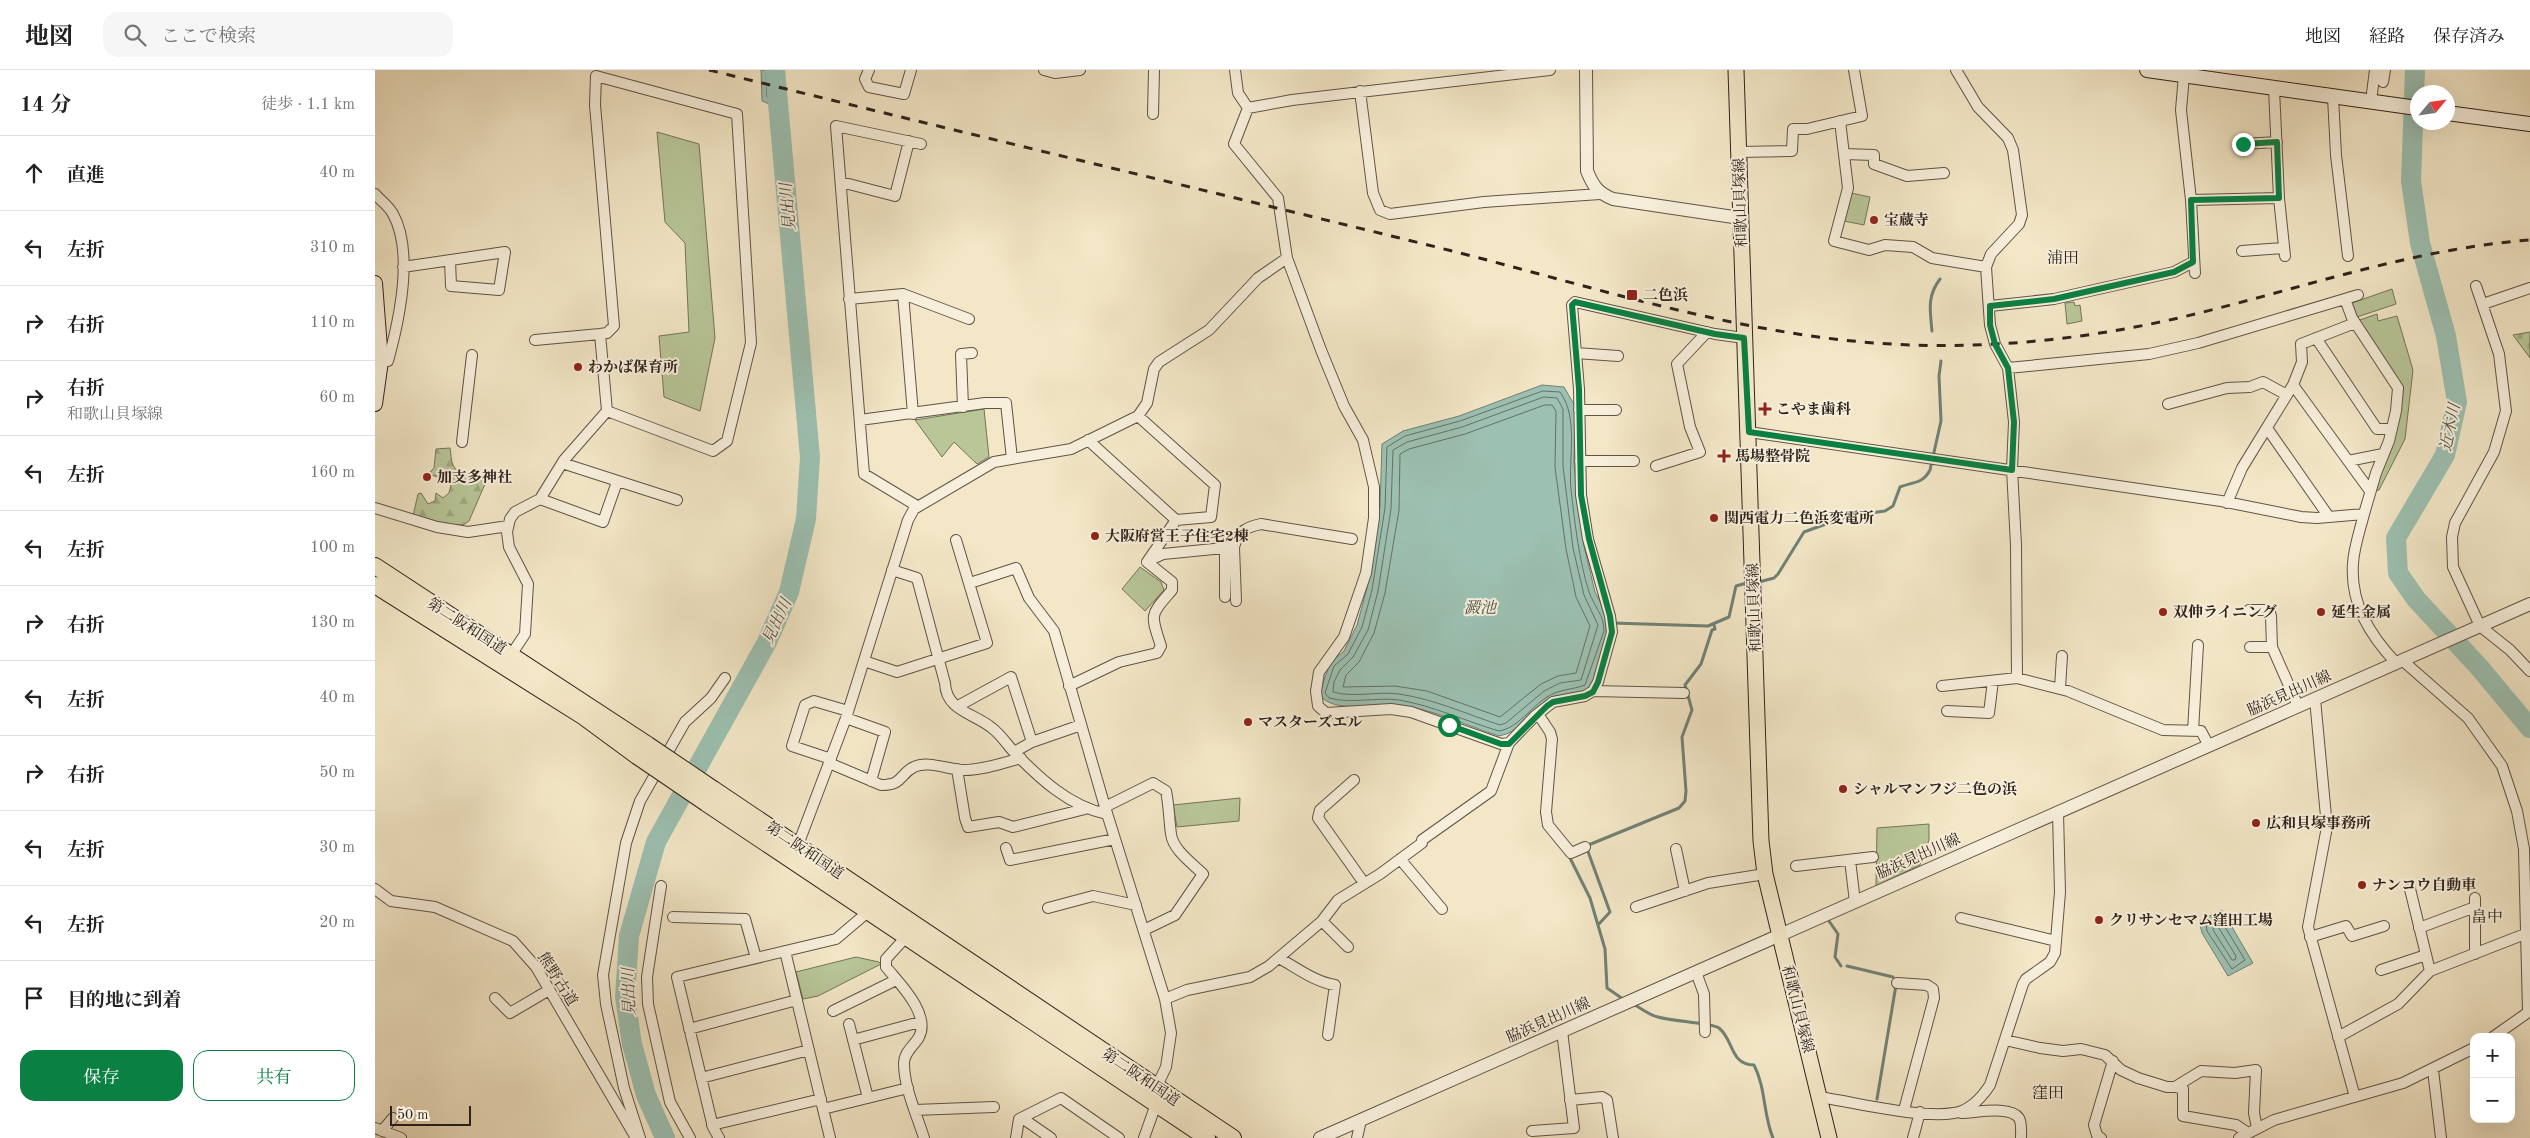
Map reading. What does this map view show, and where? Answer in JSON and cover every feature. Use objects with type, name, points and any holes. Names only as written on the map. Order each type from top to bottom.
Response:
[{"type":"highway","name":"第二阪和国道","points":[[375,566],[511,655],[906,937],[1207,1138]]},
{"type":"highway","name":"第二阪和国道","points":[[375,585],[584,717],[643,751]]},
{"type":"highway","name":"第二阪和国道","points":[[709,796],[798,845],[1156,1088],[1233,1138]]},
{"type":"main road","name":"和歌山貝塚線","points":[[1736,70],[1759,789],[1765,874],[1829,1138]]},
{"type":"main road","points":[[2147,70],[2410,107]]},
{"type":"main road","points":[[2455,114],[2530,124]]},
{"type":"main road","points":[[375,283],[381,361],[375,404]]},
{"type":"street","points":[[869,70],[865,79],[869,86],[904,94],[911,70]]},
{"type":"street","points":[[1044,70],[1055,73],[1080,70]]},
{"type":"street","points":[[1153,114],[1154,70]]},
{"type":"street","points":[[1235,70],[1238,94],[1248,108]]},
{"type":"street","points":[[1248,108],[1292,100],[1550,70]]},
{"type":"street","points":[[1586,70],[1587,170],[1592,183],[1600,194]]},
{"type":"street","points":[[1738,152],[1793,151],[1793,129],[1807,128],[1862,116],[1854,70]]},
{"type":"street","points":[[1956,70],[1979,107],[2009,138],[2013,150],[2022,215],[2019,224],[1991,254],[1986,267],[1990,325],[1995,344],[2008,368],[2014,422],[2012,470],[2016,545],[2017,678]]},
{"type":"street","points":[[2375,70],[2377,102]]},
{"type":"street","points":[[2383,82],[2385,70]]},
{"type":"street","points":[[2183,75],[2181,110],[2191,200],[2195,273]]},
{"type":"street","points":[[535,340],[607,333],[614,326],[595,105],[596,76],[737,114],[751,344],[727,441],[713,451],[607,411]]},
{"type":"street","points":[[2242,251],[2284,252],[2279,198],[2274,89]]},
{"type":"street","points":[[1360,92],[1373,194],[1380,210],[1390,214],[1484,202],[1600,194],[1613,199],[1740,218]]},
{"type":"street","points":[[2333,97],[2335,154],[2348,256]]},
{"type":"street","points":[[1248,108],[1234,144],[1277,198],[1287,258],[1344,406],[1363,440],[1374,487],[1374,518],[1365,573],[1344,637],[1319,672],[1316,691],[1318,706],[1326,712],[1383,709],[1411,712],[1501,744],[1509,744]]},
{"type":"street","points":[[1841,121],[1847,188],[1835,240],[1869,250],[1885,245],[1913,248],[1932,258],[1986,267]]},
{"type":"street","points":[[917,506],[864,474],[837,126],[921,144]]},
{"type":"street","points":[[841,182],[895,196],[909,141]]},
{"type":"street","points":[[2243,144],[2277,142]]},
{"type":"street","points":[[1844,154],[1874,155],[1874,164],[1907,176],[1944,173]]},
{"type":"street","points":[[375,194],[386,204],[397,223],[403,267],[399,321],[389,361]]},
{"type":"street","points":[[2191,200],[2279,198]]},
{"type":"street","points":[[403,267],[450,260],[505,252],[499,290],[451,286],[450,260]]},
{"type":"street","points":[[798,845],[847,714],[908,520],[917,506],[994,462],[1071,449],[1138,416],[1147,403],[1154,369],[1159,362],[1209,330],[1258,278],[1287,258]]},
{"type":"street","points":[[1990,306],[2054,299],[2174,272],[2193,262]]},
{"type":"street","points":[[2476,286],[2499,354],[2505,411],[2494,452],[2455,523],[2451,551],[2453,567],[2480,626],[2510,650],[2530,671]]},
{"type":"street","points":[[2483,304],[2530,288]]},
{"type":"street","points":[[849,299],[903,294],[969,319]]},
{"type":"street","points":[[903,294],[913,414]]},
{"type":"street","points":[[2008,368],[2149,354],[2198,343],[2358,295]]},
{"type":"street","points":[[2345,299],[2355,323],[2397,385],[2396,411],[2392,429],[2363,514],[2353,564],[2357,602],[2367,628],[2468,718],[2493,750],[2502,766],[2517,811],[2524,849],[2525,934],[2529,1012],[2499,1033]]},
{"type":"street","points":[[1593,692],[1598,682],[1612,632],[1610,616],[1593,558],[1585,519],[1572,305],[1575,302],[1707,332],[1744,338]]},
{"type":"street","points":[[2227,503],[2242,468],[2293,385],[2302,362],[2301,344],[2355,323]]},
{"type":"street","points":[[1656,466],[1700,452],[1690,427],[1677,364],[1707,332]]},
{"type":"street","points":[[511,655],[525,634],[528,584],[509,547],[510,520],[515,512],[540,499],[562,464],[607,411],[600,334]]},
{"type":"street","points":[[2315,338],[2377,429],[2392,429]]},
{"type":"street","points":[[963,407],[961,354],[972,353]]},
{"type":"street","points":[[1576,353],[1617,356]]},
{"type":"street","points":[[463,442],[471,355]]},
{"type":"street","points":[[2168,404],[2227,388],[2251,387],[2263,382],[2287,395]]},
{"type":"street","points":[[2293,385],[2370,491]]},
{"type":"street","points":[[859,420],[1006,403],[1012,459]]},
{"type":"street","points":[[1579,410],[1616,410]]},
{"type":"street","points":[[1088,440],[1176,520],[1211,517],[1215,485],[1138,416]]},
{"type":"street","points":[[2267,428],[2329,517]]},
{"type":"street","points":[[1749,432],[2227,503],[2301,517],[2363,514]]},
{"type":"street","points":[[2348,461],[2383,454]]},
{"type":"street","points":[[1580,461],[1634,461]]},
{"type":"street","points":[[562,464],[677,500]]},
{"type":"street","points":[[540,499],[603,522],[617,482]]},
{"type":"street","points":[[375,508],[437,527],[460,530],[509,526]]},
{"type":"street","points":[[1147,562],[1176,520]]},
{"type":"street","points":[[1225,597],[1230,547],[1236,537],[1247,527],[1261,524],[1353,539]]},
{"type":"street","points":[[864,661],[897,672],[987,643],[956,540]]},
{"type":"street","points":[[1147,562],[1163,554],[1230,547]]},
{"type":"street","points":[[1230,547],[1236,601]]},
{"type":"street","points":[[1069,686],[1119,662],[1157,653],[1161,646],[1153,621],[1154,612],[1172,590],[1172,582],[1147,562]]},
{"type":"street","points":[[970,583],[1016,568],[1029,598],[1054,631],[1106,811],[1165,999],[1171,1033],[1166,1067],[1156,1088],[1156,1104],[1144,1138]]},
{"type":"street","points":[[892,570],[917,578],[939,658],[945,693],[950,701],[993,728],[1017,755],[1073,803],[1085,809]]},
{"type":"street","name":"脇浜見出川線","points":[[1319,1138],[2529,605]]},
{"type":"street","points":[[2249,610],[2269,610],[2271,616],[2272,647],[2297,706]]},
{"type":"street","points":[[2250,647],[2272,647]]},
{"type":"street","points":[[2193,731],[2200,688],[2200,650]]},
{"type":"street","points":[[2060,688],[2062,656]]},
{"type":"street","points":[[958,706],[1011,677],[1032,742]]},
{"type":"street","points":[[641,1138],[624,1088],[605,1004],[603,975],[624,852],[640,801],[685,722],[711,698],[725,678]]},
{"type":"street","points":[[1942,686],[2017,678],[2060,688],[2163,730],[2201,731],[2209,746]]},
{"type":"street","points":[[1947,711],[1989,713],[1993,681]]},
{"type":"street","points":[[1165,999],[1187,990],[1250,977],[1279,958],[1322,921],[1338,900],[1400,859],[1421,843],[1422,840],[1491,791],[1509,744],[1538,714],[1553,702],[1585,696],[1593,692],[1684,693]]},
{"type":"street","points":[[2315,699],[2327,827],[2308,927],[2355,1097]]},
{"type":"street","points":[[871,781],[885,732],[814,700],[805,705],[792,746],[830,761],[881,786],[891,785],[901,780],[913,767],[957,769],[986,767],[1017,755],[1032,742],[1081,725]]},
{"type":"street","points":[[1538,714],[1550,732],[1552,739],[1546,812],[1548,825],[1571,852],[1585,847]]},
{"type":"street","points":[[957,769],[968,827],[999,822],[1013,827],[1085,809],[1106,811],[1153,783],[1166,791],[1171,820],[1171,835],[1179,850],[1203,874],[1175,915],[1144,930]]},
{"type":"street","points":[[1354,780],[1320,810],[1318,818],[1364,883]]},
{"type":"street","points":[[1955,1113],[1969,1107],[1990,1085],[2023,984],[2026,979],[2050,962],[2055,953],[2060,892],[2058,813]]},
{"type":"street","points":[[1006,848],[1010,860],[1115,840]]},
{"type":"street","points":[[1677,849],[1685,891]]},
{"type":"street","points":[[1796,866],[1873,857]]},
{"type":"street","points":[[1400,859],[1442,910]]},
{"type":"street","points":[[1850,860],[1855,902]]},
{"type":"street","points":[[1636,907],[1709,883],[1765,874]]},
{"type":"street","points":[[661,886],[647,977],[648,1004],[670,1102],[690,1138]]},
{"type":"street","name":"熊野古道","points":[[375,889],[391,901],[435,907],[513,940],[536,966],[636,1138]]},
{"type":"street","points":[[2409,889],[2430,971]]},
{"type":"street","points":[[1048,908],[1093,896],[1136,905]]},
{"type":"street","points":[[2419,928],[2475,903],[2475,954]]},
{"type":"street","points":[[719,1138],[712,1125],[677,977],[836,939],[869,911]]},
{"type":"street","points":[[673,917],[745,918],[756,958]]},
{"type":"street","points":[[1961,918],[2056,941]]},
{"type":"street","points":[[1322,921],[1348,947]]},
{"type":"street","points":[[2310,937],[2345,926],[2354,940],[2384,926]]},
{"type":"street","points":[[2338,1037],[2404,1000],[2430,971],[2525,934]]},
{"type":"street","points":[[906,937],[886,959],[886,967],[916,1005],[920,1022],[920,1034],[906,1052],[904,1062],[908,1088],[924,1138]]},
{"type":"street","points":[[785,951],[830,1138]]},
{"type":"street","points":[[2381,970],[2426,955]]},
{"type":"street","points":[[1279,958],[1308,973],[1320,983],[1335,985],[1328,1035]]},
{"type":"street","points":[[1695,972],[1704,994],[1705,1032]]},
{"type":"street","points":[[833,1011],[852,996],[896,980]]},
{"type":"street","points":[[1897,983],[1927,985],[1933,989],[1934,998],[1903,1110]]},
{"type":"street","points":[[495,998],[510,1013],[549,990]]},
{"type":"street","points":[[689,1029],[797,1000]]},
{"type":"street","points":[[853,1040],[920,1022]]},
{"type":"street","points":[[849,1024],[868,1098]]},
{"type":"street","points":[[1532,1131],[1574,1128],[1562,1031]]},
{"type":"street","points":[[2005,1040],[2040,1048],[2063,1051],[2081,1049],[2105,1055],[2121,1070],[2137,1078],[2167,1087],[2183,1089],[2183,1116],[2237,1126],[2248,1133]]},
{"type":"street","points":[[701,1078],[809,1050]]},
{"type":"street","points":[[2248,1133],[2294,1114],[2403,1083],[2433,1070],[2470,1050]]},
{"type":"street","points":[[2101,1138],[2097,1135],[2094,1125],[2113,1061]]},
{"type":"street","points":[[2175,1087],[2201,1071],[2235,1073],[2257,1070],[2255,1113],[2248,1133]]},
{"type":"street","points":[[2433,1070],[2441,1138]]},
{"type":"street","points":[[712,1125],[822,1104],[868,1098],[908,1088]]},
{"type":"street","points":[[1985,1092],[1992,1110]]},
{"type":"street","points":[[1819,1096],[1920,1112],[1955,1113],[1992,1110],[2017,1116],[2020,1120],[2021,1138]]},
{"type":"street","points":[[1570,1100],[1602,1097],[1607,1100],[1613,1138]]},
{"type":"street","points":[[1016,1138],[1021,1118],[1061,1098],[1119,1138]]},
{"type":"street","points":[[915,1110],[993,1106]]},
{"type":"street","points":[[1913,1138],[1920,1112]]},
{"type":"street","points":[[378,1129],[393,1118]]},
{"type":"street","points":[[1021,1118],[1051,1138]]},
{"type":"street","points":[[1357,1138],[1361,1120]]},
{"type":"street","points":[[378,1129],[401,1138]]},
{"type":"green space","points":[[657,132],[699,144],[715,338],[700,411],[664,397],[659,336],[689,332],[685,243],[665,222]]},
{"type":"green space","points":[[1851,193],[1870,197],[1864,225],[1844,221]]},
{"type":"green space","points":[[2392,289],[2396,304],[2357,317],[2352,303]]},
{"type":"green space","points":[[2074,302],[2075,306],[2080,305],[2082,321],[2067,324],[2065,303]]},
{"type":"green space","points":[[2377,314],[2378,321],[2397,316],[2413,370],[2405,439],[2379,490],[2372,491],[2399,381],[2357,321]]},
{"type":"green space","points":[[2530,332],[2530,358],[2513,335]]},
{"type":"green space","points":[[984,409],[989,457],[977,464],[954,442],[942,457],[915,420]]},
{"type":"green space","points":[[450,448],[452,463],[456,469],[485,484],[469,521],[463,525],[437,524],[413,516],[418,494],[421,493],[428,504],[435,501],[436,493],[443,498],[449,493],[452,481],[428,474],[434,468],[436,449]]},
{"type":"green space","points":[[1140,567],[1161,582],[1164,590],[1145,611],[1122,589]]},
{"type":"green space","points":[[1240,798],[1239,821],[1177,827],[1173,805]]},
{"type":"green space","points":[[1929,824],[1929,840],[1920,865],[1876,886],[1877,828]]},
{"type":"green space","points":[[856,957],[881,964],[818,996],[803,999],[796,972]]},
{"type":"water","points":[[761,70],[783,70],[787,111],[762,101]]},
{"type":"water","name":"澱池","points":[[1542,385],[1564,387],[1575,406],[1574,465],[1584,546],[1595,592],[1605,611],[1609,631],[1588,691],[1554,698],[1514,731],[1499,736],[1435,713],[1409,707],[1396,705],[1345,706],[1335,705],[1326,701],[1319,695],[1330,663],[1344,651],[1357,625],[1367,588],[1380,507],[1382,444],[1403,431],[1459,416]]},
{"type":"water","points":[[2222,910],[2253,963],[2228,976],[2202,933],[2199,921]]},
{"type":"waterway","name":"見出川","points":[[665,1138],[646,1095],[632,1044],[625,997],[629,936],[656,842],[767,642],[789,592],[806,519],[810,457],[775,70]]},
{"type":"waterway","name":"近木川","points":[[2415,70],[2411,181],[2420,243],[2446,336],[2457,402],[2445,455],[2396,538],[2398,573],[2416,599],[2479,667],[2530,728]]},
{"type":"waterway","points":[[1932,331],[1931,297],[1940,279]]},
{"type":"waterway","points":[[1759,582],[1774,578],[1778,574],[1804,532],[1848,516],[1885,511],[1893,506],[1900,487],[1917,482],[1927,475],[1930,470],[1941,421],[1939,376],[1941,361]]},
{"type":"waterway","points":[[1612,623],[1708,626],[1729,617],[1736,586],[1747,583]]},
{"type":"waterway","points":[[1598,925],[1610,912],[1586,846],[1679,808],[1685,801],[1682,737],[1692,710],[1685,685],[1701,664],[1712,630],[1715,629],[1714,625]]},
{"type":"waterway","points":[[1568,854],[1590,898],[1605,949],[1607,988],[1623,999]]},
{"type":"waterway","points":[[1829,921],[1838,934],[1835,957],[1841,966]]},
{"type":"waterway","points":[[1847,966],[1893,977]]},
{"type":"waterway","points":[[1877,1099],[1896,985]]},
{"type":"waterway","points":[[1633,1004],[1658,1017],[1719,1028],[1724,1033],[1736,1056],[1746,1064],[1754,1065],[1761,1083],[1767,1120],[1773,1138]]},
{"type":"railway","points":[[709,70],[1428,245],[1668,308],[1790,333],[1851,341],[1913,345],[1979,345],[2110,332],[2174,319],[2439,252],[2530,240]]},
{"type":"place","name":"宝蔵寺","points":[[1874,220]]},
{"type":"place","name":"二色浜","points":[[1632,295]]},
{"type":"place","name":"わかば保育所","points":[[578,367]]},
{"type":"place","name":"こやま歯科","points":[[1765,409]]},
{"type":"place","name":"馬場整骨院","points":[[1724,456]]},
{"type":"place","name":"加支多神社","points":[[427,477]]},
{"type":"place","name":"関西電力二色浜変電所","points":[[1714,518]]},
{"type":"place","name":"大阪府営王子住宅2棟","points":[[1095,536]]},
{"type":"place","name":"双伸ライニング","points":[[2163,612]]},
{"type":"place","name":"延生金属","points":[[2321,612]]},
{"type":"place","name":"マスターズエル","points":[[1248,722]]},
{"type":"place","name":"シャルマンフジ二色の浜","points":[[1843,789]]},
{"type":"place","name":"広和貝塚事務所","points":[[2256,823]]},
{"type":"place","name":"ナンコウ自動車","points":[[2362,885]]},
{"type":"place","name":"クリサンセマム窪田工場","points":[[2099,920]]},
{"type":"district","name":"浦田","points":[[2063,257]]},
{"type":"district","name":"畠中","points":[[2487,916]]},
{"type":"district","name":"窪田","points":[[2048,1092]]},
{"type":"route","points":[[1449,725],[1501,744],[1509,744],[1547,706],[1553,702],[1585,696],[1593,692],[1598,682],[1603,658],[1612,632],[1610,616],[1593,558],[1581,495],[1579,389],[1572,305],[1575,302],[1715,334],[1744,338],[1749,432],[2012,470],[2014,422],[2008,368],[1995,344],[1990,325],[1990,306],[2054,299],[2174,272],[2193,262],[2191,200],[2279,198],[2277,142],[2243,144]]}]
